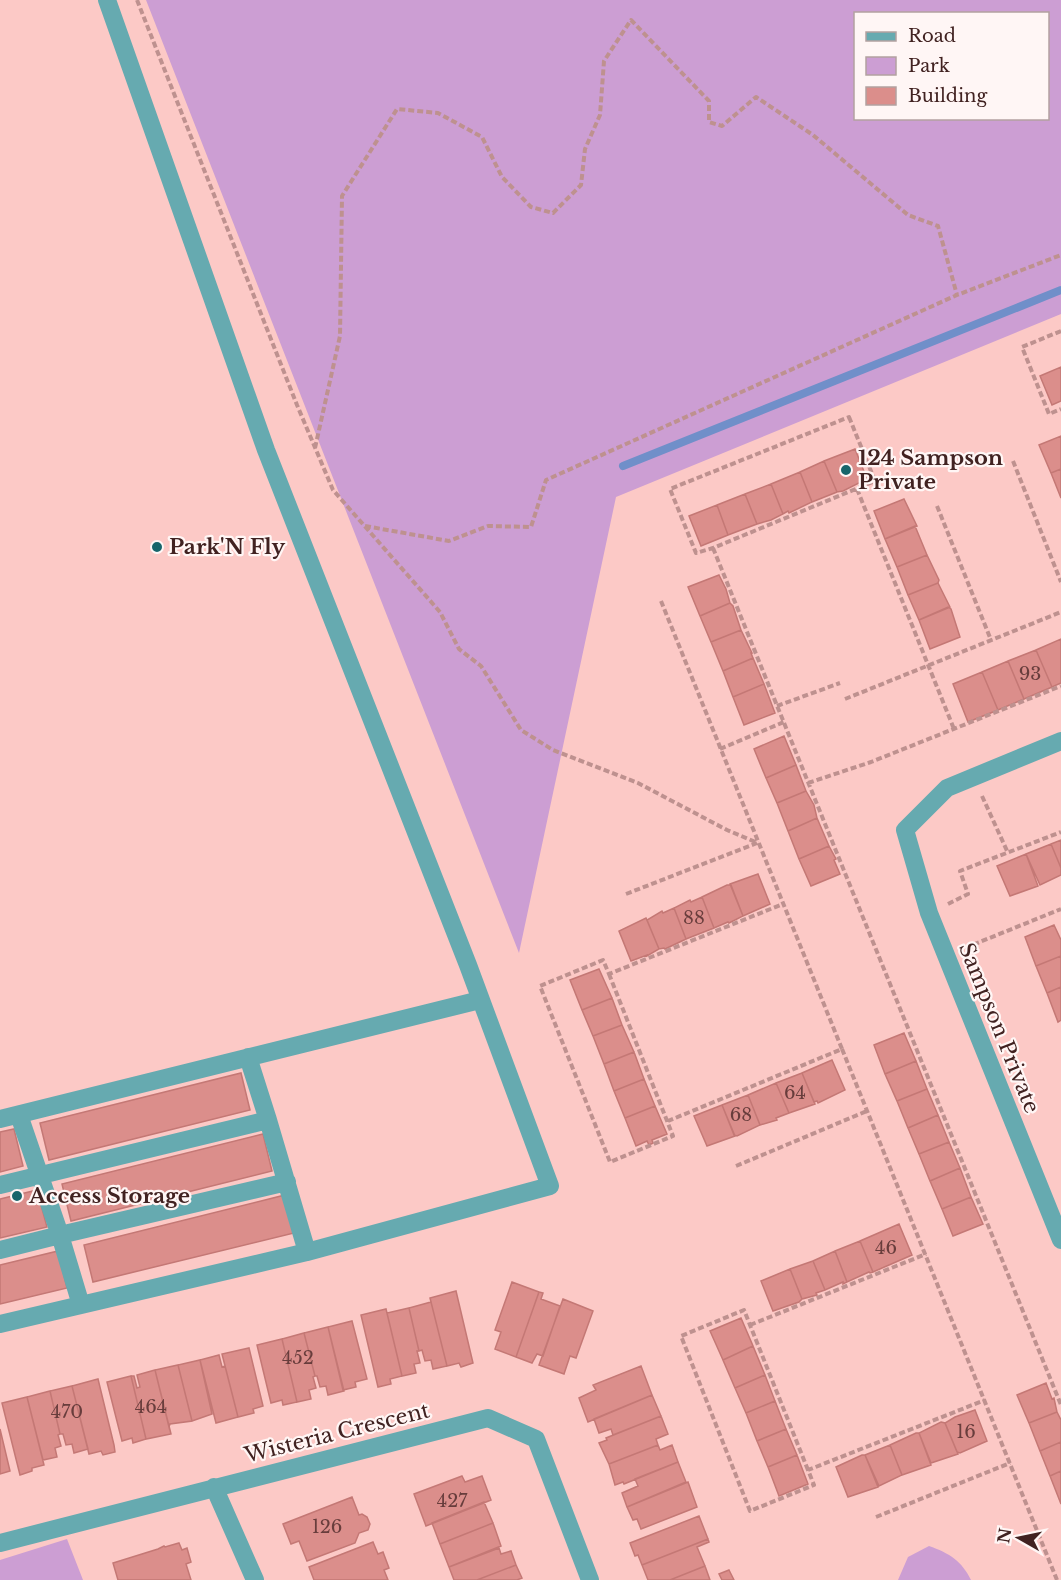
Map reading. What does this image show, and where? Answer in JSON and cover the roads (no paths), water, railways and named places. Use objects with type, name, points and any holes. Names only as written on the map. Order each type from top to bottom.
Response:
[{"type":"street","points":[[0,1324],[307,1252],[550,1186],[266,450],[107,0]]},
{"type":"street","name":"Sampson Private","points":[[1061,741],[947,788],[905,830],[929,913],[1061,1240]]},
{"type":"street","points":[[0,1119],[480,1000]]},
{"type":"street","points":[[248,1057],[307,1252]]},
{"type":"street","points":[[19,1115],[81,1305]]},
{"type":"street","points":[[0,1185],[268,1120]]},
{"type":"street","points":[[0,1250],[287,1182]]},
{"type":"street","name":"Wisteria Crescent","points":[[0,1543],[488,1418],[536,1439],[590,1580]]},
{"type":"street","points":[[214,1487],[255,1580]]},
{"type":"waterway","points":[[623,466],[1061,290]]},
{"type":"place","name":"124 Sampson Private","points":[[846,470]]},
{"type":"place","name":"Park'N Fly","points":[[157,547]]},
{"type":"place","name":"Access Storage","points":[[17,1196]]}]
